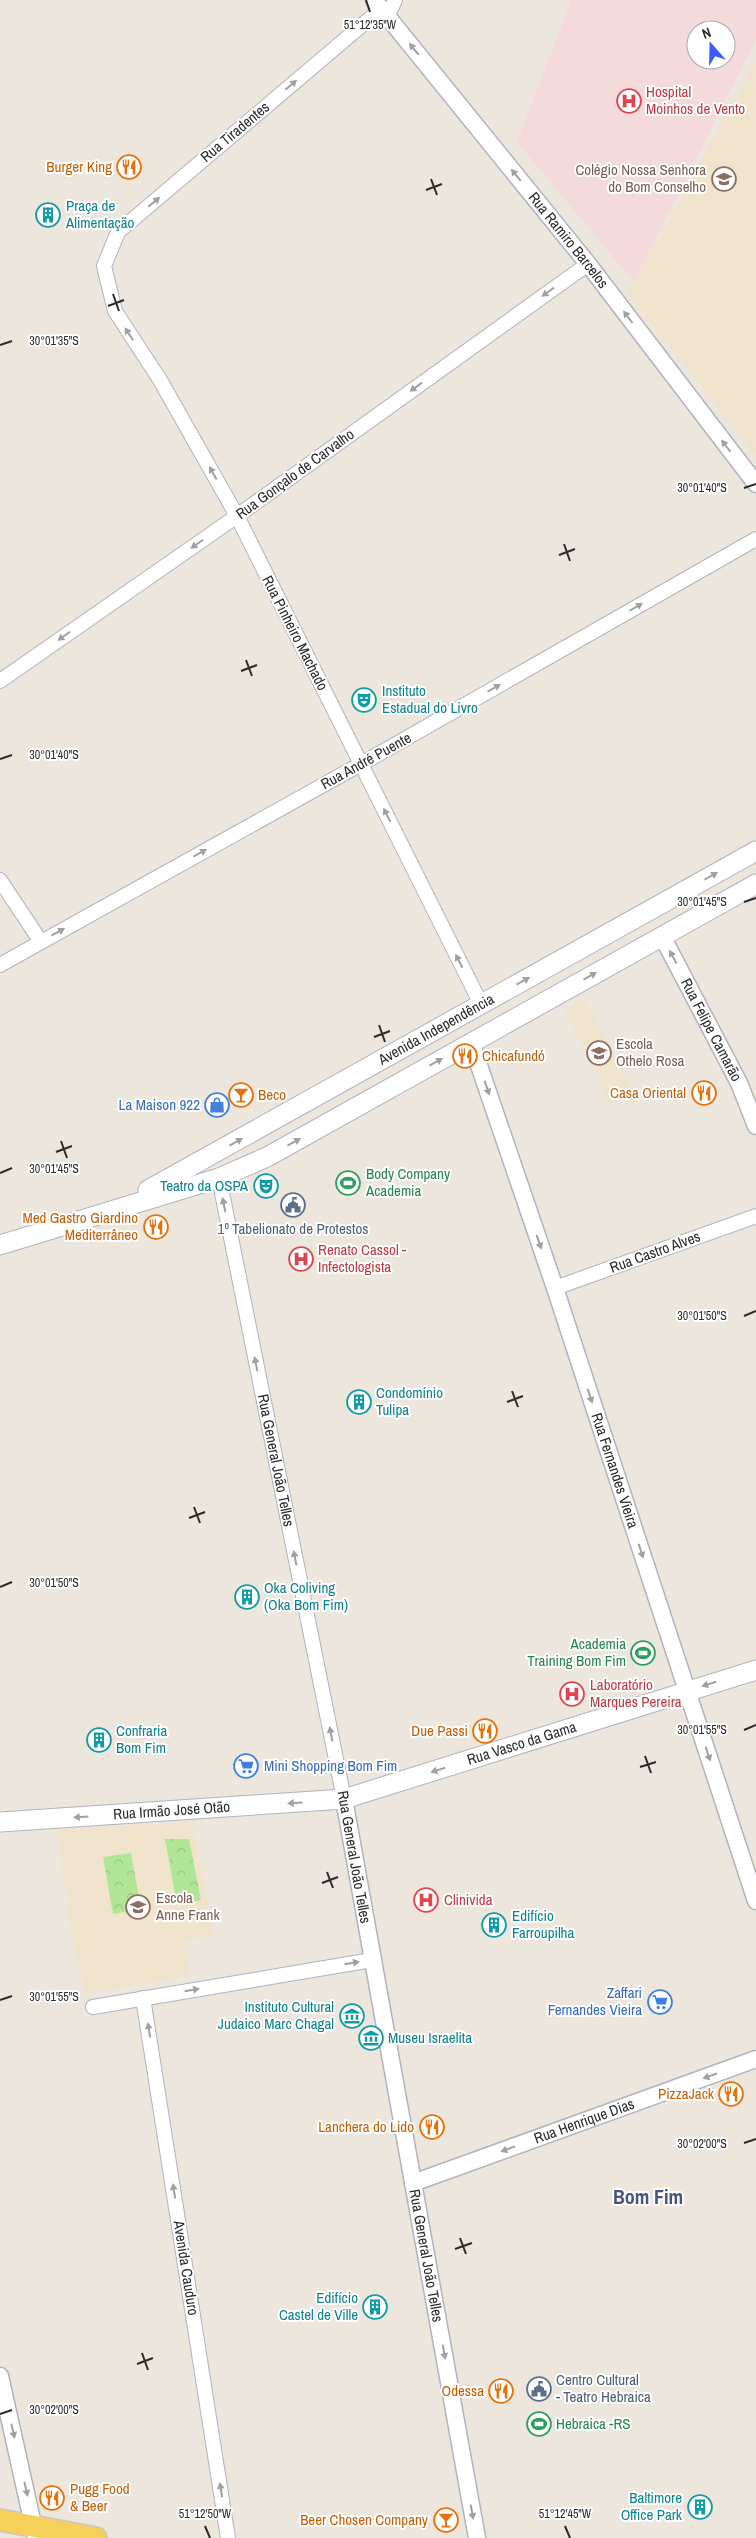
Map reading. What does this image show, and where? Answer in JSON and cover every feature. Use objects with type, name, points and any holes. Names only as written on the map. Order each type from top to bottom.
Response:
[{"type":"main road","name":"Avenida Independência","points":[[116,1208],[756,851]]},
{"type":"main road","name":"Avenida Independência","points":[[0,1245],[219,1178],[267,1157],[756,884]]},
{"type":"main road","name":"Rua Vasco da Gama","points":[[344,1799],[756,1670]]},
{"type":"main road","name":"Rua Irmão José Otão","points":[[0,1822],[344,1799]]},
{"type":"main road","points":[[0,2520],[35,2532],[96,2538]]},
{"type":"street","name":"Rua Ramiro Barcelos","points":[[382,5],[588,264],[756,484]]},
{"type":"street","name":"Rua Tiradentes","points":[[104,266],[118,232],[382,5]]},
{"type":"street","name":"Rua Gonçalo de Carvalho","points":[[0,681],[237,516],[588,264]]},
{"type":"street","name":"Rua Pinheiro Machado","points":[[104,266],[115,311],[160,380],[237,516],[481,1004]]},
{"type":"street","name":"Rua André Puente","points":[[0,965],[361,764],[756,539]]},
{"type":"street","points":[[0,880],[41,942]]},
{"type":"street","name":"Rua Felipe Camarão","points":[[662,936],[739,1083],[756,1126]]},
{"type":"street","name":"Rua Fernandes Vieira","points":[[471,1042],[555,1288],[756,1901]]},
{"type":"street","name":"Rua General João Telles","points":[[219,1178],[344,1799],[477,2538]]},
{"type":"street","name":"Rua Castro Alves","points":[[555,1288],[756,1216]]},
{"type":"street","points":[[93,2006],[372,1960]]},
{"type":"street","name":"Avenida Cauduro","points":[[144,1998],[228,2538]]},
{"type":"street","name":"Rua Henrique Dias","points":[[413,2183],[756,2059]]},
{"type":"street","points":[[0,2376],[35,2532]]},
{"type":"shaded area","name":"Hospital Moinhos de Vento","points":[[572,0],[756,0],[756,39],[634,282],[517,142]]},
{"type":"shaded area","name":"Colégio Nossa Senhora do Bom Conselho","points":[[756,63],[756,454],[628,294]]},
{"type":"shaded area","name":"Escola Othelo Rosa","points":[[584,999],[638,1101],[630,1105],[627,1097],[607,1103],[599,1077],[564,1010]]},
{"type":"shaded area","name":"Escola Anne Frank","points":[[192,1822],[214,1935],[183,1941],[189,1975],[85,1994],[66,1905],[71,1904],[63,1880],[61,1866],[63,1865],[56,1830]]},
{"type":"green space","points":[[165,1839],[189,1839],[201,1900],[177,1905]]},
{"type":"green space","points":[[131,1853],[141,1909],[113,1914],[103,1857]]},
{"type":"place","name":"Hospital Moinhos de Vento","points":[[629,101]]},
{"type":"place","name":"Burger King","points":[[129,167]]},
{"type":"place","name":"Colégio Nossa Senhora do Bom Conselho","points":[[724,179]]},
{"type":"place","name":"Praça de Alimentação","points":[[48,215]]},
{"type":"place","name":"Instituto Estadual do Livro","points":[[364,700]]},
{"type":"place","name":"Escola Othelo Rosa","points":[[599,1053]]},
{"type":"place","name":"Chicafundó","points":[[465,1056]]},
{"type":"place","name":"Casa Oriental","points":[[704,1093]]},
{"type":"place","name":"Beco","points":[[241,1095]]},
{"type":"place","name":"La Maison 922","points":[[217,1105]]},
{"type":"place","name":"Body Company Academia","points":[[348,1183]]},
{"type":"place","name":"Teatro da OSPA","points":[[266,1186]]},
{"type":"place","name":"1º Tabelionato de Protestos","points":[[293,1205]]},
{"type":"place","name":"Med Gastro Giardino Mediterrâneo","points":[[156,1227]]},
{"type":"place","name":"Renato Cassol - Infectologista","points":[[301,1259]]},
{"type":"place","name":"Condomínio Tulipa","points":[[359,1402]]},
{"type":"place","name":"Oka Coliving (Oka Bom Fim)","points":[[247,1597]]},
{"type":"place","name":"Academia Training Bom Fim","points":[[643,1653]]},
{"type":"place","name":"Laboratório Marques Pereira","points":[[572,1694]]},
{"type":"place","name":"Due Passi","points":[[485,1731]]},
{"type":"place","name":"Confraria Bom Fim","points":[[99,1740]]},
{"type":"place","name":"Mini Shopping Bom Fim","points":[[246,1766]]},
{"type":"place","name":"Clinivida","points":[[426,1900]]},
{"type":"place","name":"Escola Anne Frank","points":[[138,1907]]},
{"type":"place","name":"Edifício Farroupilha","points":[[494,1925]]},
{"type":"place","name":"Zaffari Fernandes Vieira","points":[[660,2002]]},
{"type":"place","name":"Instituto Cultural Judaico Marc Chagal","points":[[352,2016]]},
{"type":"place","name":"Museu Israelita","points":[[371,2038]]},
{"type":"place","name":"PizzaJack","points":[[731,2094]]},
{"type":"place","name":"Lanchera do Lido","points":[[432,2127]]},
{"type":"place","name":"Edifício Castel de Ville","points":[[375,2307]]},
{"type":"place","name":"Centro Cultural - Teatro Hebraica","points":[[539,2389]]},
{"type":"place","name":"Odessa","points":[[501,2391]]},
{"type":"place","name":"Hebraica -RS","points":[[539,2424]]},
{"type":"place","name":"Pugg Food & Beer","points":[[52,2498]]},
{"type":"place","name":"Baltimore Office Park","points":[[700,2507]]},
{"type":"place","name":"Beer Chosen Company","points":[[446,2520]]},
{"type":"district","name":"Bom Fim","points":[[648,2197]]}]
